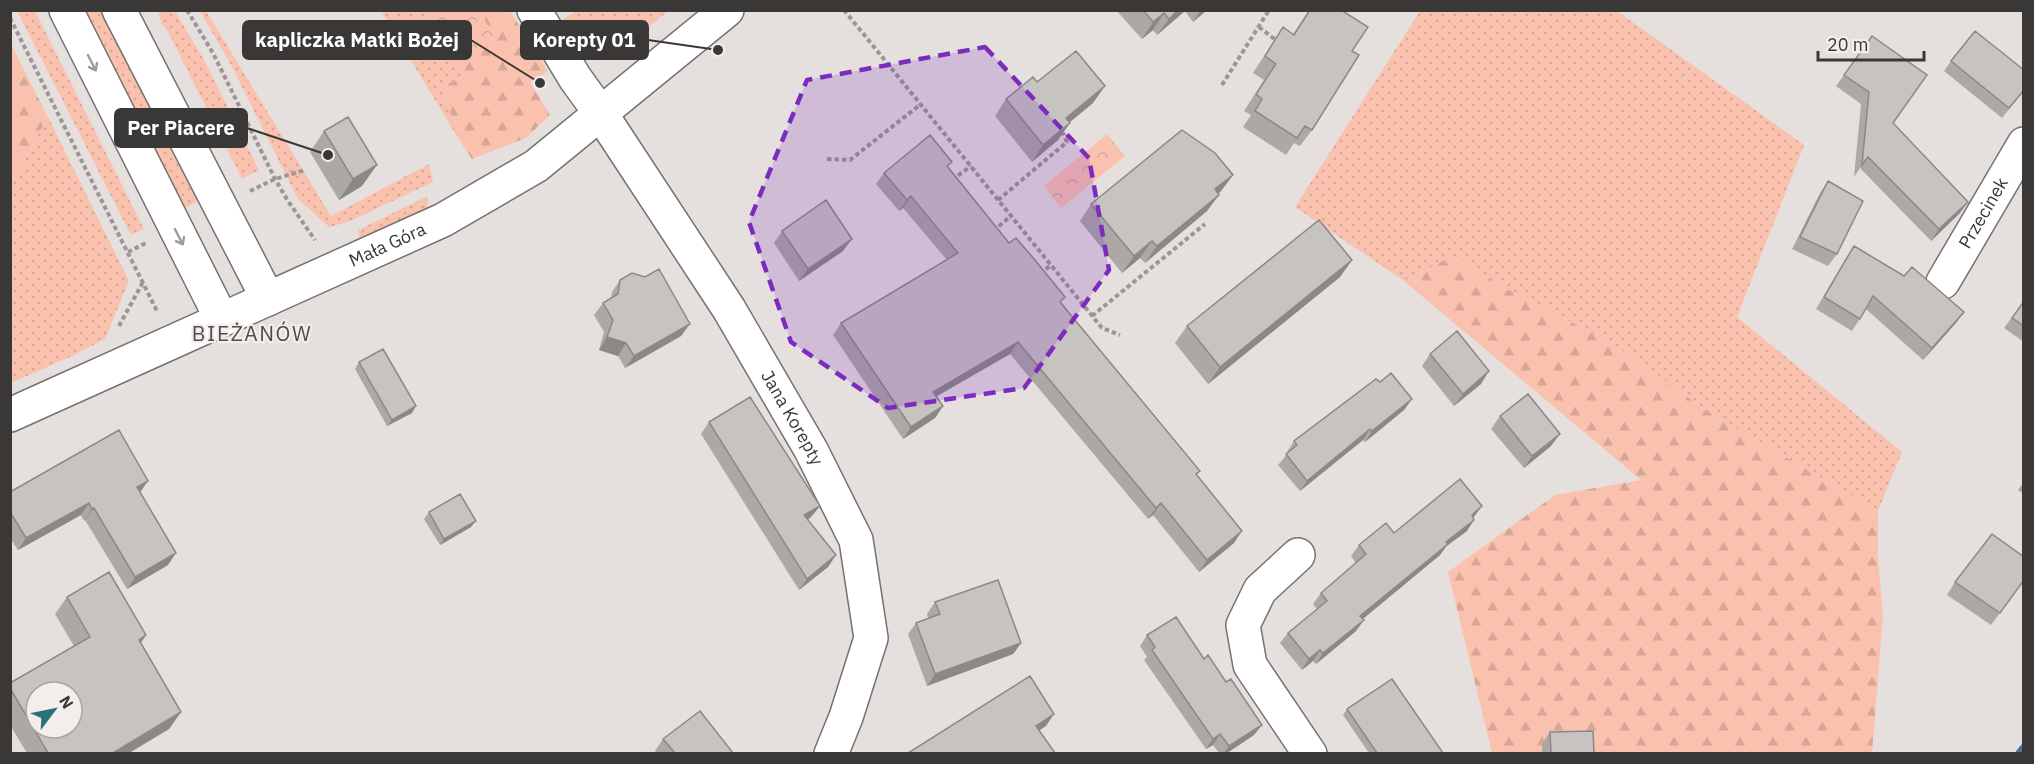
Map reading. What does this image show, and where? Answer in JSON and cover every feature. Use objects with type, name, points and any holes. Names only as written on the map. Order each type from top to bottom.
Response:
[{"type":"street","points":[[66,10],[222,320]]},
{"type":"street","points":[[119,10],[268,299]]},
{"type":"street","name":"Jana Korepty","points":[[534,10],[575,78],[729,309],[757,381],[811,450],[856,540],[871,638],[846,717],[831,753]]},
{"type":"street","name":"Mała Góra","points":[[10,414],[436,224],[536,166],[727,10]]},
{"type":"street","name":"Przecinek","points":[[1943,282],[2024,144]]},
{"type":"street","points":[[1298,555],[1260,590],[1243,625],[1250,665],[1310,753]]},
{"type":"path","points":[[187,10],[213,53],[275,179],[318,243]]},
{"type":"path","points":[[844,10],[1102,328],[1120,335]]},
{"type":"path","points":[[1222,85],[1269,10]]},
{"type":"path","points":[[10,18],[143,282]]},
{"type":"path","points":[[1259,27],[1278,41]]},
{"type":"path","points":[[827,159],[850,160],[921,104]]},
{"type":"path","points":[[999,200],[1067,142],[1063,133]]},
{"type":"path","points":[[948,184],[971,166]]},
{"type":"path","points":[[245,194],[275,179],[305,170]]},
{"type":"path","points":[[985,238],[1011,216]]},
{"type":"path","points":[[1092,316],[1205,224]]},
{"type":"path","points":[[128,252],[152,240]]},
{"type":"path","points":[[1040,274],[1051,265]]},
{"type":"highlighted area","points":[[985,47],[1089,158],[1109,270],[1024,388],[888,408],[791,342],[749,222],[807,80]]},
{"type":"green space","points":[[17,11],[35,11],[144,229],[131,235]]},
{"type":"green space","points":[[82,11],[110,11],[204,198],[181,210]]},
{"type":"green space","points":[[159,11],[175,11],[204,60],[259,170],[242,179],[166,28],[161,24]]},
{"type":"green space","points":[[200,11],[206,11],[331,216],[429,164],[433,182],[348,222],[329,227],[298,199],[230,63]]},
{"type":"green space","points":[[381,11],[427,11],[463,76],[441,87],[463,146]]},
{"type":"green space","points":[[427,11],[510,11],[548,71],[530,82],[550,115],[526,138],[472,159],[463,146],[441,87],[463,76]]},
{"type":"green space","points":[[434,11],[480,11],[495,39],[460,57]]},
{"type":"green space","points":[[577,11],[668,11],[630,42],[634,48],[628,53],[608,60],[596,57],[584,46],[581,48],[563,19]]},
{"type":"green space","points":[[1420,11],[1617,11],[1804,145],[1737,317],[1902,452],[1878,511],[1713,415],[1610,342],[1503,287],[1453,256],[1404,281],[1295,207]]},
{"type":"green space","points":[[11,44],[48,117],[11,184]]},
{"type":"green space","points":[[48,117],[129,281],[105,339],[11,383],[11,184]]},
{"type":"green space","points":[[1107,134],[1125,156],[1061,208],[1044,186]]},
{"type":"green space","points":[[428,196],[427,209],[360,240],[358,230]]},
{"type":"green space","points":[[1453,256],[1503,287],[1610,342],[1713,415],[1878,511],[1878,558],[1883,617],[1872,753],[1492,753],[1448,572],[1555,495],[1641,480],[1404,281]]},
{"type":"building","points":[[1143,10],[1178,10],[1169,19],[1164,13],[1153,22]]},
{"type":"building","points":[[1310,10],[1341,10],[1368,27],[1352,51],[1359,55],[1312,130],[1305,126],[1297,138],[1255,111],[1262,99],[1256,94],[1276,64],[1265,56],[1283,27],[1294,35]]},
{"type":"building","points":[[1975,31],[2024,70],[2024,90],[2009,108],[1951,61]]},
{"type":"building","points":[[1872,36],[1927,75],[1893,123],[1968,202],[1939,229],[1868,157],[1862,165],[1869,92],[1844,75]]},
{"type":"building","points":[[1076,51],[1105,86],[1066,118],[1070,123],[1043,145],[1006,99],[1033,77],[1037,82]]},
{"type":"building","points":[[348,117],[377,165],[353,179],[324,131]]},
{"type":"building","points":[[1182,130],[1215,153],[1233,175],[1215,189],[1219,195],[1157,246],[1152,241],[1134,256],[1091,204]]},
{"type":"building","points":[[930,135],[952,162],[947,166],[1009,243],[1016,238],[1065,297],[1060,302],[1200,471],[1196,474],[1242,531],[1207,560],[1161,503],[1156,508],[1018,342],[933,392],[943,406],[911,427],[841,323],[958,253],[911,196],[907,200],[884,173]]},
{"type":"building","points":[[1828,181],[1863,201],[1837,254],[1800,237]]},
{"type":"building","points":[[826,200],[852,239],[808,269],[782,231]]},
{"type":"building","points":[[1319,220],[1352,260],[1220,367],[1187,326]]},
{"type":"building","points":[[1854,246],[1904,276],[1912,267],[1964,312],[1932,348],[1873,296],[1860,319],[1824,297]]},
{"type":"building","points":[[659,269],[690,324],[634,356],[626,343],[607,337],[613,320],[603,303],[618,294],[620,280],[632,273],[645,277]]},
{"type":"building","points":[[2024,301],[2024,326],[2012,318]]},
{"type":"building","points":[[1457,331],[1489,371],[1463,394],[1430,354]]},
{"type":"building","points":[[383,349],[416,406],[392,420],[359,362]]},
{"type":"building","points":[[1391,373],[1412,399],[1372,431],[1370,429],[1307,481],[1286,454],[1297,445],[1294,441],[1376,379],[1380,382]]},
{"type":"building","points":[[1528,394],[1560,434],[1532,456],[1500,416]]},
{"type":"building","points":[[750,397],[820,506],[804,515],[836,555],[807,579],[709,422]]},
{"type":"building","points":[[119,430],[148,481],[137,487],[176,553],[135,577],[89,503],[26,538],[10,512],[10,492]]},
{"type":"building","points":[[1460,479],[1482,506],[1472,515],[1474,520],[1360,616],[1364,620],[1323,653],[1320,650],[1309,659],[1288,633],[1327,601],[1321,593],[1366,554],[1359,545],[1386,523],[1394,533]]},
{"type":"building","points":[[460,494],[476,521],[444,539],[429,512]]},
{"type":"building","points":[[1992,534],[2024,557],[2024,580],[2000,613],[1955,582]]},
{"type":"building","points":[[109,572],[146,635],[139,640],[181,712],[113,753],[48,753],[40,740],[84,740],[84,680],[24,680],[24,712],[10,688],[10,683],[90,637],[67,597]]},
{"type":"building","points":[[998,580],[1021,643],[935,674],[916,623],[940,614],[935,602]]},
{"type":"building","points":[[1176,617],[1204,659],[1208,655],[1226,682],[1231,679],[1262,725],[1229,746],[1220,734],[1213,739],[1152,650],[1155,647],[1147,635]]},
{"type":"building","points":[[1030,676],[1054,714],[1036,726],[1055,753],[908,753]]},
{"type":"building","points":[[1392,679],[1443,753],[1377,753],[1347,709]]},
{"type":"building","points":[[700,711],[733,753],[675,753],[663,739]]},
{"type":"building","points":[[1593,731],[1594,753],[1551,753],[1550,732]]},
{"type":"waterway","points":[[2020,754],[2024,749]]},
{"type":"place","name":"Korepty 01","points":[[718,50]]},
{"type":"place","name":"kapliczka Matki Bożej","points":[[540,83]]},
{"type":"place","name":"Per Piacere","points":[[328,155]]},
{"type":"district","name":"BIEŻANÓW","points":[[252,334]]}]
